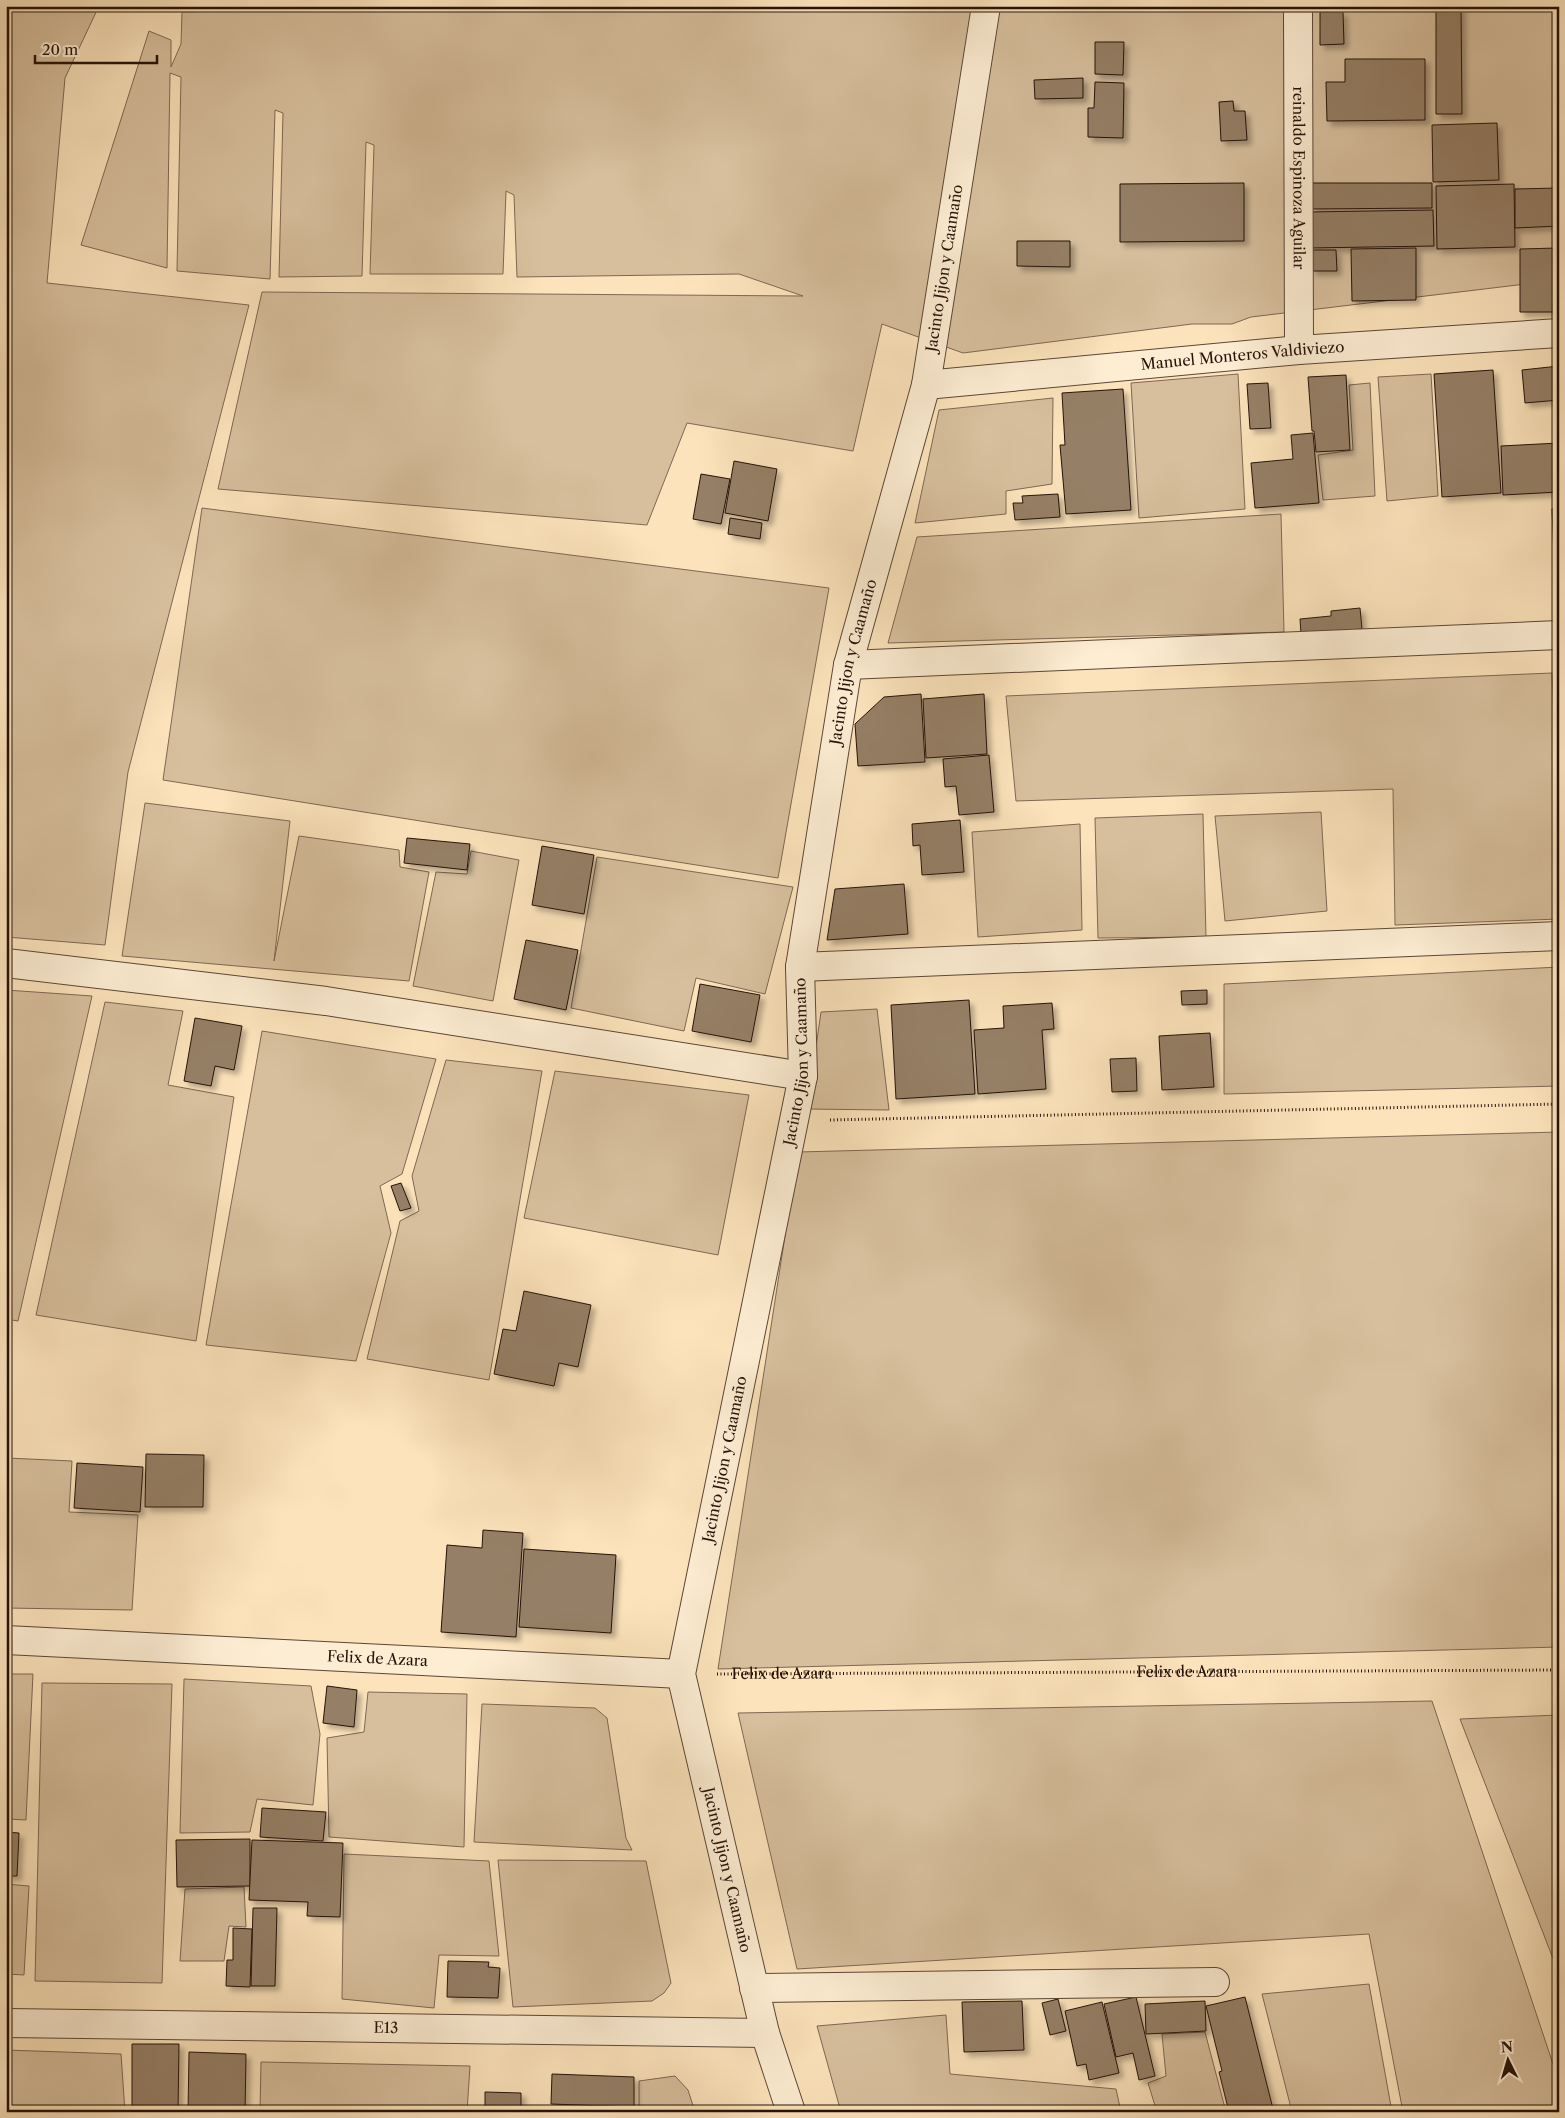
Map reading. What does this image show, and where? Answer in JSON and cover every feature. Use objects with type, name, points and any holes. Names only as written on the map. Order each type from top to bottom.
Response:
[{"type":"street","name":"Jacinto Jijon y Caamaño","points":[[791,2112],[765,2033],[681,1674],[795,1121],[802,1076],[800,968],[848,665],[926,385],[986,6]]},
{"type":"street","name":"reinaldo Espinoza Aguilar","points":[[1298,6],[1299,350]]},
{"type":"street","name":"Manuel Monteros Valdiviezo","points":[[926,385],[1299,350],[1559,333]]},
{"type":"street","points":[[848,665],[1559,635]]},
{"type":"street","points":[[800,968],[1559,936]]},
{"type":"street","points":[[6,963],[326,1001],[802,1076]]},
{"type":"street","name":"Felix de Azara","points":[[6,1640],[681,1674]]},
{"type":"street","points":[[754,1988],[1215,1982]]},
{"type":"street","name":"E13","points":[[6,2023],[765,2033]]},
{"type":"path","points":[[795,1121],[1559,1104]]},
{"type":"path","name":"Felix de Azara","points":[[681,1674],[1559,1670]]},
{"type":"shaded area","points":[[6,6],[99,6],[65,78],[47,283],[249,305],[128,772],[105,945],[6,937]]},
{"type":"shaded area","points":[[199,6],[1559,6],[1559,280],[1251,317],[1232,324],[1192,324],[963,353],[882,324],[853,451],[687,423],[647,525],[218,489],[262,292],[803,296],[739,274],[517,277],[514,195],[506,191],[503,274],[370,274],[374,145],[366,142],[362,276],[279,277],[283,113],[275,110],[270,279],[177,271],[181,77],[170,73],[167,268],[81,245],[149,31],[171,40],[171,67],[181,44],[182,12],[197,12]]},
{"type":"shaded area","points":[[1238,374],[1245,509],[1139,518],[1131,383]]},
{"type":"shaded area","points":[[1431,374],[1438,496],[1387,501],[1378,377]]},
{"type":"shaded area","points":[[1370,383],[1375,496],[1323,500],[1318,455],[1353,450],[1349,385]]},
{"type":"shaded area","points":[[1053,398],[1052,484],[1006,491],[1006,514],[915,523],[939,410]]},
{"type":"shaded area","points":[[202,508],[829,588],[778,878],[163,780]]},
{"type":"shaded area","points":[[1281,514],[1284,632],[888,643],[917,537]]},
{"type":"shaded area","points":[[1552,673],[1559,840],[1559,919],[1395,925],[1393,789],[1016,801],[1006,696]]},
{"type":"shaded area","points":[[145,803],[290,821],[274,961],[299,836],[399,850],[400,867],[429,872],[409,981],[122,956]]},
{"type":"shaded area","points":[[1321,812],[1327,911],[1225,921],[1215,816]]},
{"type":"shaded area","points":[[1203,814],[1206,937],[1098,938],[1095,818]]},
{"type":"shaded area","points":[[1080,824],[1082,930],[978,937],[972,832]]},
{"type":"shaded area","points":[[471,851],[519,860],[493,1001],[413,986],[436,872],[467,874]]},
{"type":"shaded area","points":[[597,857],[793,887],[765,994],[696,978],[684,1031],[571,1008]]},
{"type":"shaded area","points":[[1559,967],[1559,1086],[1224,1094],[1224,984]]},
{"type":"shaded area","points":[[6,990],[92,996],[18,1321],[6,1319]]},
{"type":"shaded area","points":[[105,1002],[183,1011],[168,1085],[234,1097],[196,1341],[36,1315]]},
{"type":"shaded area","points":[[877,1009],[889,1110],[807,1109],[821,1012]]},
{"type":"shaded area","points":[[262,1031],[436,1059],[402,1174],[380,1186],[391,1233],[356,1361],[206,1345]]},
{"type":"shaded area","points":[[446,1060],[542,1071],[489,1380],[367,1359],[400,1221],[419,1211],[412,1176]]},
{"type":"shaded area","points":[[555,1071],[749,1095],[718,1255],[524,1218]]},
{"type":"shaded area","points":[[1559,1132],[1559,1647],[718,1669],[798,1152]]},
{"type":"shaded area","points":[[7,1458],[72,1461],[69,1512],[138,1515],[132,1610],[6,1608]]},
{"type":"shaded area","points":[[6,1674],[33,1674],[26,1820],[6,1819]]},
{"type":"shaded area","points":[[184,1679],[311,1686],[320,1734],[313,1805],[257,1799],[250,1832],[180,1833]]},
{"type":"shaded area","points":[[42,1683],[172,1684],[162,1983],[35,1981]]},
{"type":"shaded area","points":[[368,1692],[467,1694],[464,1847],[329,1837],[327,1738],[364,1732]]},
{"type":"shaded area","points":[[1432,1701],[1559,2082],[1559,2112],[1403,2112],[1369,1934],[797,1969],[738,1713]]},
{"type":"shaded area","points":[[482,1704],[595,1708],[607,1718],[626,1838],[632,1850],[474,1842]]},
{"type":"shaded area","points":[[1559,1715],[1559,1974],[1460,1719]]},
{"type":"shaded area","points":[[344,1854],[489,1861],[499,1956],[439,1955],[434,2008],[342,1999]]},
{"type":"shaded area","points":[[498,1860],[646,1861],[671,1983],[664,1993],[652,2001],[513,2007]]},
{"type":"shaded area","points":[[6,1884],[29,1886],[24,1975],[6,1974]]},
{"type":"shaded area","points":[[244,1887],[246,1927],[229,1926],[224,1961],[180,1961],[185,1889]]},
{"type":"shaded area","points":[[1369,1984],[1392,2112],[1292,2112],[1262,1994]]},
{"type":"shaded area","points":[[946,2015],[950,2074],[1116,2089],[1121,2112],[841,2112],[817,2026]]},
{"type":"shaded area","points":[[1205,2032],[1226,2112],[1157,2112],[1148,2083],[1166,2076],[1162,2034]]},
{"type":"shaded area","points":[[6,2050],[121,2054],[125,2112],[6,2112]]},
{"type":"shaded area","points":[[261,2062],[470,2066],[467,2112],[260,2112]]},
{"type":"shaded area","points":[[675,2076],[688,2090],[695,2112],[639,2112],[639,2081]]},
{"type":"building","points":[[1436,6],[1461,6],[1462,114],[1436,114]]},
{"type":"building","points":[[1320,12],[1343,12],[1344,44],[1320,45]]},
{"type":"building","points":[[1095,42],[1124,42],[1123,75],[1095,74]]},
{"type":"building","points":[[1345,59],[1425,59],[1425,120],[1327,121],[1326,82],[1345,82]]},
{"type":"building","points":[[1083,78],[1083,98],[1035,99],[1034,80]]},
{"type":"building","points":[[1095,82],[1124,83],[1123,138],[1088,137],[1088,108],[1094,108]]},
{"type":"building","points":[[1233,101],[1234,111],[1245,111],[1247,140],[1221,141],[1219,102]]},
{"type":"building","points":[[1497,123],[1499,180],[1433,182],[1432,125]]},
{"type":"building","points":[[1244,183],[1244,241],[1120,242],[1120,184]]},
{"type":"building","points":[[1311,183],[1432,183],[1432,208],[1311,209]]},
{"type":"building","points":[[1514,184],[1515,247],[1437,249],[1436,186]]},
{"type":"building","points":[[1559,188],[1559,226],[1515,228],[1515,189]]},
{"type":"building","points":[[1433,210],[1434,246],[1308,248],[1308,212]]},
{"type":"building","points":[[1017,241],[1070,241],[1070,267],[1017,266]]},
{"type":"building","points":[[1416,248],[1416,300],[1352,301],[1351,249]]},
{"type":"building","points":[[1558,248],[1558,312],[1520,312],[1520,249]]},
{"type":"building","points":[[1311,250],[1336,250],[1337,271],[1311,271]]},
{"type":"building","points":[[1559,366],[1559,400],[1525,403],[1522,370]]},
{"type":"building","points":[[1493,370],[1501,493],[1442,497],[1434,374]]},
{"type":"building","points":[[1346,375],[1350,450],[1316,452],[1314,431],[1312,431],[1308,377]]},
{"type":"building","points":[[1268,383],[1271,428],[1250,429],[1247,384]]},
{"type":"building","points":[[1123,389],[1131,510],[1066,514],[1060,445],[1065,445],[1062,393]]},
{"type":"building","points":[[1313,433],[1319,503],[1255,508],[1251,463],[1293,459],[1291,435]]},
{"type":"building","points":[[1559,443],[1559,492],[1503,495],[1501,446]]},
{"type":"building","points":[[734,461],[777,469],[768,521],[725,513]]},
{"type":"building","points":[[701,474],[730,479],[721,524],[693,519]]},
{"type":"building","points":[[1058,494],[1060,517],[1015,520],[1013,503],[1023,503],[1022,496]]},
{"type":"building","points":[[1552,509],[1559,509],[1559,556],[1554,556]]},
{"type":"building","points":[[730,518],[762,523],[760,539],[728,534]]},
{"type":"building","points":[[1559,573],[1559,606],[1555,606],[1554,574]]},
{"type":"building","points":[[1360,608],[1362,629],[1301,634],[1300,619],[1331,616],[1331,611]]},
{"type":"building","points":[[921,694],[925,762],[858,766],[855,724],[884,697]]},
{"type":"building","points":[[984,694],[987,754],[926,758],[923,699]]},
{"type":"building","points":[[989,755],[994,812],[959,815],[956,786],[945,787],[943,759]]},
{"type":"building","points":[[960,820],[964,872],[922,875],[920,845],[913,846],[912,824]]},
{"type":"building","points":[[407,838],[470,844],[467,870],[404,863]]},
{"type":"building","points":[[542,846],[594,855],[584,914],[532,905]]},
{"type":"building","points":[[904,884],[908,934],[827,940],[835,889]]},
{"type":"building","points":[[526,940],[578,950],[566,1010],[514,999]]},
{"type":"building","points":[[700,984],[760,995],[751,1042],[692,1031]]},
{"type":"building","points":[[1207,990],[1207,1004],[1182,1005],[1181,991]]},
{"type":"building","points":[[969,1000],[975,1094],[896,1099],[891,1005]]},
{"type":"building","points":[[1052,1003],[1054,1029],[1042,1030],[1046,1089],[978,1094],[974,1030],[1004,1028],[1003,1006]]},
{"type":"building","points":[[195,1018],[242,1026],[234,1070],[215,1066],[211,1086],[184,1081]]},
{"type":"building","points":[[1210,1033],[1214,1087],[1162,1090],[1159,1036]]},
{"type":"building","points":[[1136,1058],[1137,1091],[1112,1092],[1110,1059]]},
{"type":"building","points":[[401,1183],[411,1208],[400,1211],[391,1186]]},
{"type":"building","points":[[524,1291],[591,1305],[578,1367],[559,1363],[554,1386],[494,1374],[503,1329],[516,1331]]},
{"type":"building","points":[[146,1454],[204,1455],[203,1507],[145,1507]]},
{"type":"building","points":[[77,1463],[143,1467],[140,1512],[74,1508]]},
{"type":"building","points":[[483,1530],[523,1533],[516,1637],[441,1632],[447,1545],[482,1548]]},
{"type":"building","points":[[524,1549],[616,1555],[611,1633],[519,1627]]},
{"type":"building","points":[[327,1686],[357,1690],[354,1727],[323,1723]]},
{"type":"building","points":[[262,1808],[326,1812],[323,1841],[260,1837]]},
{"type":"building","points":[[6,1832],[19,1833],[17,1876],[6,1876]]},
{"type":"building","points":[[250,1839],[250,1886],[177,1887],[176,1840]]},
{"type":"building","points":[[252,1840],[343,1843],[340,1917],[307,1916],[308,1902],[249,1900]]},
{"type":"building","points":[[253,1908],[277,1908],[275,1986],[251,1986]]},
{"type":"building","points":[[233,1928],[252,1929],[250,1987],[226,1986],[227,1960],[233,1960]]},
{"type":"building","points":[[448,1961],[489,1962],[488,1967],[500,1968],[498,1998],[447,1997]]},
{"type":"building","points":[[1136,1997],[1155,2076],[1139,2080],[1133,2053],[1116,2057],[1104,2004]]},
{"type":"building","points":[[1245,1997],[1273,2109],[1262,2112],[1229,2112],[1219,2072],[1222,2071],[1206,2006]]},
{"type":"building","points":[[1058,1999],[1066,2031],[1050,2035],[1042,2003]]},
{"type":"building","points":[[1022,2001],[1024,2050],[964,2052],[962,2002]]},
{"type":"building","points":[[1205,2001],[1206,2031],[1146,2034],[1145,2004]]},
{"type":"building","points":[[1102,2002],[1119,2073],[1089,2080],[1086,2064],[1077,2066],[1065,2011]]},
{"type":"building","points":[[132,2044],[179,2044],[178,2112],[132,2112]]},
{"type":"building","points":[[189,2052],[246,2054],[245,2112],[188,2112]]},
{"type":"building","points":[[552,2074],[634,2077],[634,2107],[551,2104]]},
{"type":"building","points":[[485,2092],[521,2093],[521,2112],[485,2112]]}]
